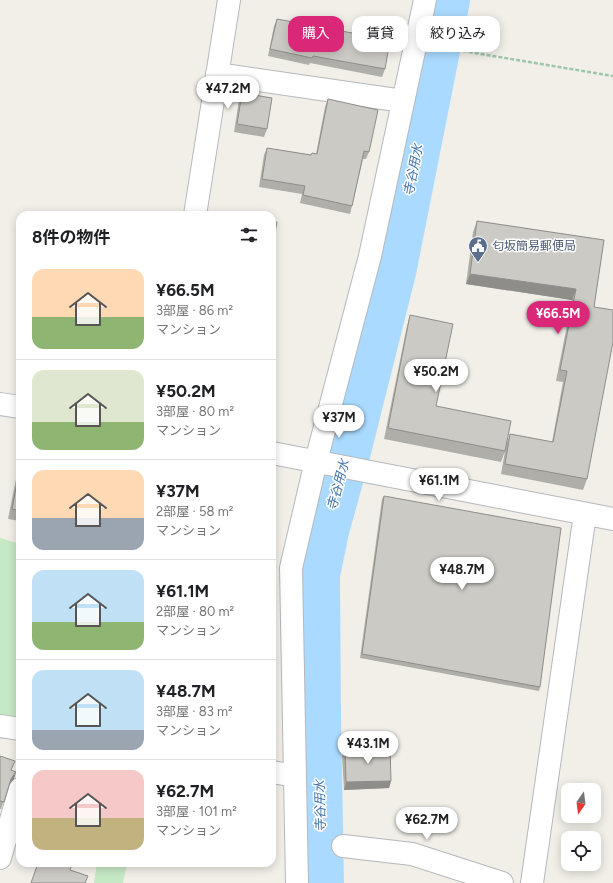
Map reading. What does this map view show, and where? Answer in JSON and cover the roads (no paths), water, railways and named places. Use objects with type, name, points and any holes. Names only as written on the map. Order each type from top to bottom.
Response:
[{"type":"street","points":[[196,211],[229,0]]},
{"type":"street","points":[[297,883],[291,568],[316,461],[370,256],[425,0]]},
{"type":"street","points":[[217,74],[403,101]]},
{"type":"street","points":[[0,404],[16,406]]},
{"type":"street","points":[[276,454],[613,519]]},
{"type":"street","points":[[532,883],[585,514]]},
{"type":"street","points":[[0,726],[16,728]]},
{"type":"street","points":[[276,773],[295,776]]},
{"type":"street","points":[[0,858],[16,803]]},
{"type":"street","points":[[343,846],[412,854],[502,883]]},
{"type":"waterway","name":"寺谷用水","points":[[321,883],[317,575],[326,531],[348,451],[393,272],[447,0]]},
{"type":"place","name":"匂坂簡易郵便局","points":[[478,263]]}]
